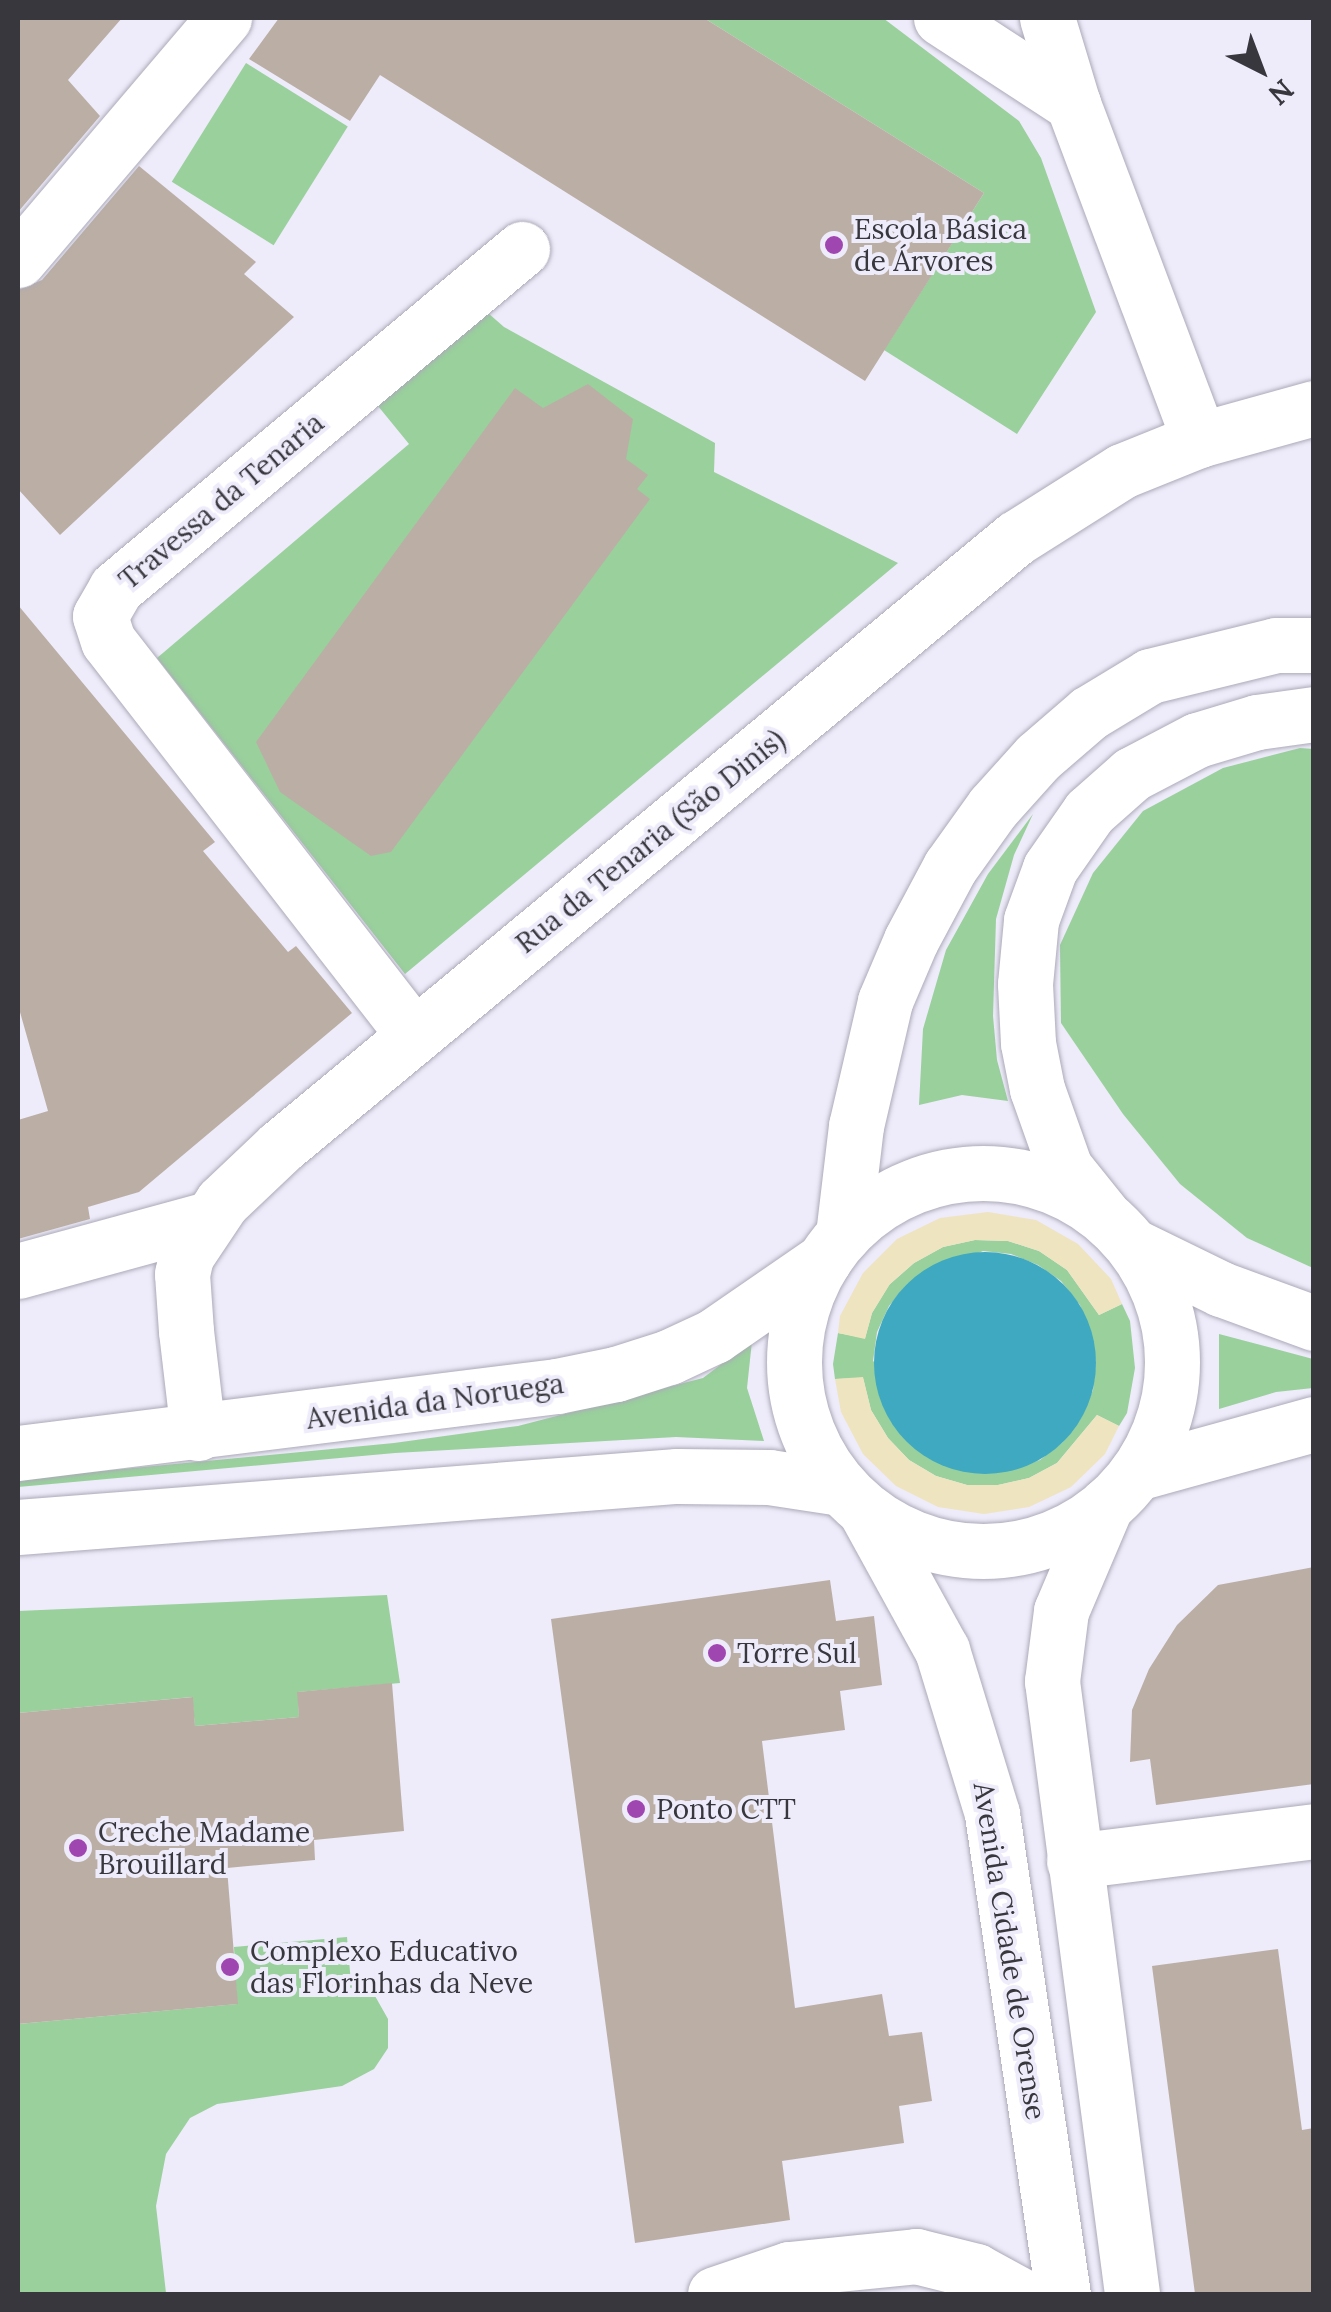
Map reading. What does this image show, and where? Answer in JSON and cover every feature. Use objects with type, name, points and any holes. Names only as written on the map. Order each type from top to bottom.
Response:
[{"type":"main road","points":[[18,260],[224,18]]},
{"type":"main road","points":[[940,18],[1073,104]]},
{"type":"main road","points":[[1047,18],[1073,104],[1199,440]]},
{"type":"main road","name":"Travessa da Tenaria","points":[[412,1034],[108,641],[100,616],[116,588],[522,249]]},
{"type":"main road","name":"Rua da Tenaria (São Dinis)","points":[[198,1433],[182,1274],[186,1256],[208,1219],[280,1147],[1016,538],[1122,470],[1199,440],[1314,408]]},
{"type":"main road","points":[[833,1248],[885,1001],[911,940],[950,866],[992,806],[1038,757],[1089,712],[1150,676],[1276,645],[1314,645]]},
{"type":"main road","points":[[1132,2294],[1056,1729],[1053,1664],[1060,1611],[1121,1489],[1160,1427],[1172,1377],[1166,1308],[1118,1230],[1066,1168],[1037,1089],[1028,1043],[1025,984],[1031,920],[1050,868],[1089,812],[1132,774],[1197,740],[1258,722],[1314,714]]},
{"type":"main road","name":"Avenida da Noruega","points":[[18,1453],[557,1386],[616,1374],[704,1341],[833,1248],[874,1208],[909,1188],[948,1176],[990,1172],[1030,1178],[1068,1192],[1118,1230],[1221,1289],[1314,1323]]},
{"type":"main road","points":[[18,1271],[208,1219]]},
{"type":"main road","name":"Avenida Cidade de Orense","points":[[833,1248],[804,1298],[795,1339],[794,1380],[803,1421],[820,1458],[854,1500],[942,1650],[992,1814],[1064,2294]]},
{"type":"main road","points":[[18,1528],[677,1476],[770,1478],[854,1500],[903,1534],[944,1547],[987,1551],[1030,1546],[1071,1530],[1121,1489],[1314,1424]]},
{"type":"main road","points":[[1074,1861],[1314,1831]]},
{"type":"main road","points":[[715,2294],[779,2272],[916,2256],[976,2271],[1018,2294]]},
{"type":"green space","points":[[704,18],[883,18],[1019,121],[1041,158],[1096,312],[1017,434],[884,350],[984,193]]},
{"type":"green space","points":[[246,63],[348,127],[274,245],[172,182]]},
{"type":"green space","points":[[488,313],[504,327],[715,443],[714,472],[898,563],[405,974],[157,658],[409,444],[378,406]]},
{"type":"green space","points":[[1300,748],[1314,749],[1313,1268],[1247,1238],[1180,1184],[1123,1114],[1061,1023],[1060,945],[1093,873],[1143,811],[1223,768]]},
{"type":"green space","points":[[1033,814],[1014,855],[996,919],[993,1016],[997,1060],[1008,1101],[962,1095],[919,1105],[923,1029],[946,950],[988,874]]},
{"type":"green space","points":[[975,1240],[1008,1241],[1039,1251],[1067,1270],[1099,1315],[1122,1304],[1130,1321],[1135,1368],[1127,1413],[1119,1426],[1097,1415],[1057,1463],[1029,1478],[998,1485],[967,1485],[936,1476],[909,1460],[888,1438],[871,1410],[863,1378],[835,1379],[833,1364],[838,1333],[865,1338],[872,1313],[889,1285],[914,1263],[943,1247]],"holes":[[[983,1251],[1011,1254],[1038,1265],[1061,1281],[1080,1305],[1096,1361],[1093,1390],[1081,1418],[1063,1442],[1040,1460],[1012,1470],[873,1361],[877,1332],[889,1306],[907,1284]]]},
{"type":"green space","points":[[1219,1334],[1313,1359],[1313,1388],[1276,1392],[1219,1409]]},
{"type":"green space","points":[[752,1341],[747,1388],[764,1441],[676,1437],[395,1453],[18,1487],[18,1479],[394,1443],[518,1426],[703,1378]]},
{"type":"green space","points":[[387,1595],[400,1683],[298,1692],[299,1717],[195,1726],[192,1697],[18,1713],[18,1611]]},
{"type":"green space","points":[[347,1937],[351,1983],[375,1996],[388,2019],[388,2048],[374,2069],[342,2086],[217,2104],[190,2118],[166,2154],[156,2206],[166,2293],[18,2294],[18,2024],[237,2004],[234,1947]]},
{"type":"sand","points":[[988,1212],[1036,1220],[1078,1244],[1111,1279],[1122,1304],[1099,1315],[1067,1270],[1039,1251],[1008,1241],[975,1240],[943,1247],[914,1263],[890,1284],[872,1313],[865,1339],[838,1333],[840,1316],[863,1273],[897,1239],[940,1218]]},
{"type":"sand","points":[[863,1377],[871,1410],[888,1438],[909,1460],[936,1476],[967,1485],[998,1485],[1029,1478],[1057,1463],[1097,1415],[1119,1426],[1105,1454],[1071,1487],[1029,1507],[984,1514],[938,1507],[896,1486],[863,1454],[841,1412],[835,1379]]},
{"type":"water","points":[[985,1252],[1027,1261],[1063,1285],[1087,1321],[1096,1363],[1087,1405],[1063,1441],[1027,1465],[985,1474],[943,1465],[907,1441],[883,1405],[874,1363],[883,1321],[907,1285],[943,1261]]},
{"type":"building","points":[[18,18],[122,18],[68,80],[100,116],[18,212]]},
{"type":"building","points":[[279,18],[704,18],[984,193],[865,381],[380,75],[350,121],[249,59]]},
{"type":"building","points":[[139,166],[256,262],[244,274],[294,317],[60,535],[18,489],[18,290],[42,280]]},
{"type":"building","points":[[588,384],[633,419],[626,459],[648,475],[637,489],[650,499],[391,852],[371,856],[280,792],[256,742],[515,388],[543,408]]},
{"type":"building","points":[[18,605],[215,842],[203,851],[288,952],[296,946],[352,1013],[139,1192],[88,1207],[90,1219],[18,1239],[18,1120],[48,1111],[18,1005]]},
{"type":"building","points":[[1314,1567],[1314,1784],[1156,1805],[1150,1759],[1130,1762],[1132,1710],[1149,1669],[1177,1625],[1218,1585]]},
{"type":"building","points":[[830,1580],[836,1621],[874,1616],[882,1685],[840,1691],[845,1730],[762,1741],[795,2008],[882,1994],[889,2036],[922,2032],[932,2101],[899,2106],[904,2143],[782,2161],[790,2220],[635,2243],[551,1619]]},
{"type":"building","name":"Creche Madame Brouillard","points":[[392,1683],[404,1831],[314,1840],[315,1860],[227,1868],[238,2004],[18,2024],[18,1713],[193,1697],[195,1726],[299,1717],[297,1692]]},
{"type":"building","points":[[1278,1949],[1302,2130],[1314,2128],[1314,2294],[1195,2294],[1152,1966]]},
{"type":"place","name":"Escola Básica de Árvores","points":[[834,245]]},
{"type":"place","name":"Torre Sul","points":[[717,1653]]},
{"type":"place","name":"Ponto CTT","points":[[636,1809]]},
{"type":"place","name":"Creche Madame Brouillard","points":[[78,1848]]},
{"type":"place","name":"Complexo Educativo das Florinhas da Neve","points":[[230,1967]]}]
